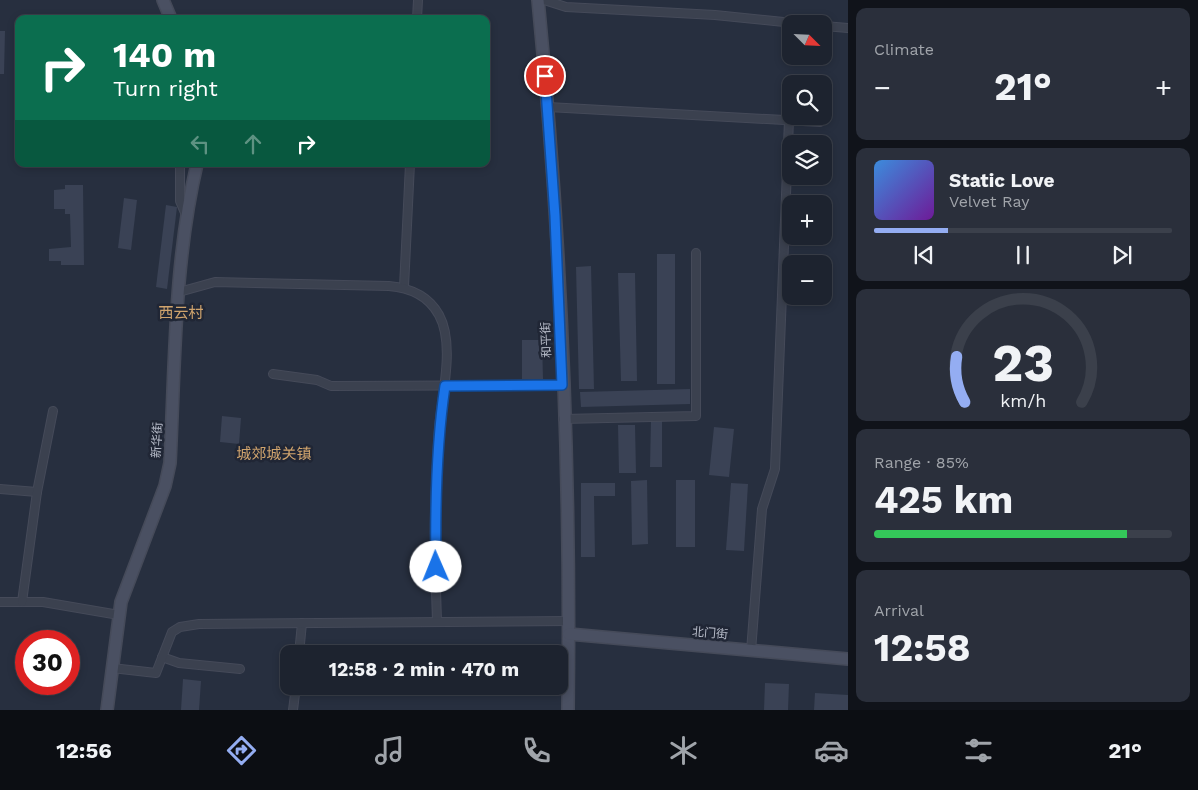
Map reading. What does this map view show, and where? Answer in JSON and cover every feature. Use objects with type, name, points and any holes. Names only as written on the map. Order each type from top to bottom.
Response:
[{"type":"street","points":[[163,0],[169,15]]},
{"type":"street","points":[[417,15],[418,0]]},
{"type":"street","name":"和平街","points":[[538,0],[548,107],[564,419],[570,562],[568,710]]},
{"type":"street","points":[[544,0],[566,7],[715,15],[782,22]]},
{"type":"street","points":[[832,27],[848,28]]},
{"type":"street","points":[[548,107],[782,120]]},
{"type":"street","points":[[750,650],[762,509],[775,469],[789,125]]},
{"type":"street","points":[[180,167],[180,200],[187,217]]},
{"type":"street","name":"新华街","points":[[107,710],[121,602],[166,486],[170,463],[179,292],[187,217],[197,167]]},
{"type":"street","points":[[404,287],[410,167]]},
{"type":"street","points":[[564,419],[696,416],[696,254]]},
{"type":"street","points":[[179,292],[215,282],[404,287],[418,293],[430,302],[439,315],[444,330],[445,386],[439,426],[435,512],[437,622]]},
{"type":"street","points":[[273,374],[318,380],[331,386],[562,385]]},
{"type":"street","points":[[22,602],[37,492],[53,411]]},
{"type":"street","points":[[0,489],[37,492]]},
{"type":"street","points":[[0,602],[43,602],[119,615]]},
{"type":"street","points":[[112,668],[156,673],[172,632],[180,627],[199,624],[569,621]]},
{"type":"street","points":[[300,645],[302,623]]},
{"type":"street","name":"北门街","points":[[569,634],[848,659]]},
{"type":"street","points":[[162,657],[179,662],[240,668]]},
{"type":"street","points":[[293,710],[295,695]]},
{"type":"building","points":[[0,31],[5,31],[4,74],[0,74]]},
{"type":"building","points":[[65,185],[83,185],[84,265],[61,265],[61,261],[49,261],[49,249],[71,247],[70,214],[65,214],[65,209],[54,209],[54,190],[65,189]]},
{"type":"building","points":[[124,198],[137,200],[131,250],[118,248]]},
{"type":"building","points":[[166,205],[177,207],[167,289],[156,287]]},
{"type":"building","points":[[657,254],[675,254],[675,384],[657,384]]},
{"type":"building","points":[[591,266],[594,389],[579,389],[576,267]]},
{"type":"building","points":[[618,273],[635,273],[637,381],[621,381]]},
{"type":"building","points":[[522,340],[542,340],[543,379],[522,379]]},
{"type":"building","points":[[690,389],[690,404],[581,407],[580,392]]},
{"type":"building","points":[[222,416],[241,418],[239,444],[220,442]]},
{"type":"building","points":[[651,420],[662,420],[662,467],[650,467]]},
{"type":"building","points":[[618,425],[635,425],[636,473],[619,473]]},
{"type":"building","points":[[714,427],[734,429],[729,477],[709,475]]},
{"type":"building","points":[[647,480],[648,544],[632,545],[631,481]]},
{"type":"building","points":[[676,480],[695,480],[695,547],[676,547]]},
{"type":"building","points":[[581,483],[615,483],[615,496],[594,496],[595,557],[581,557]]},
{"type":"building","points":[[731,483],[748,484],[744,551],[726,550]]},
{"type":"building","points":[[183,679],[201,681],[199,710],[181,710]]},
{"type":"building","points":[[765,683],[789,684],[788,710],[764,710]]},
{"type":"building","points":[[815,693],[848,695],[848,710],[814,710]]},
{"type":"district","name":"西云村","points":[[181,313]]},
{"type":"district","name":"城郊城关镇","points":[[274,454]]},
{"type":"route","points":[[436,567],[435,512],[439,426],[445,386],[562,385],[555,216],[545,76]]}]
